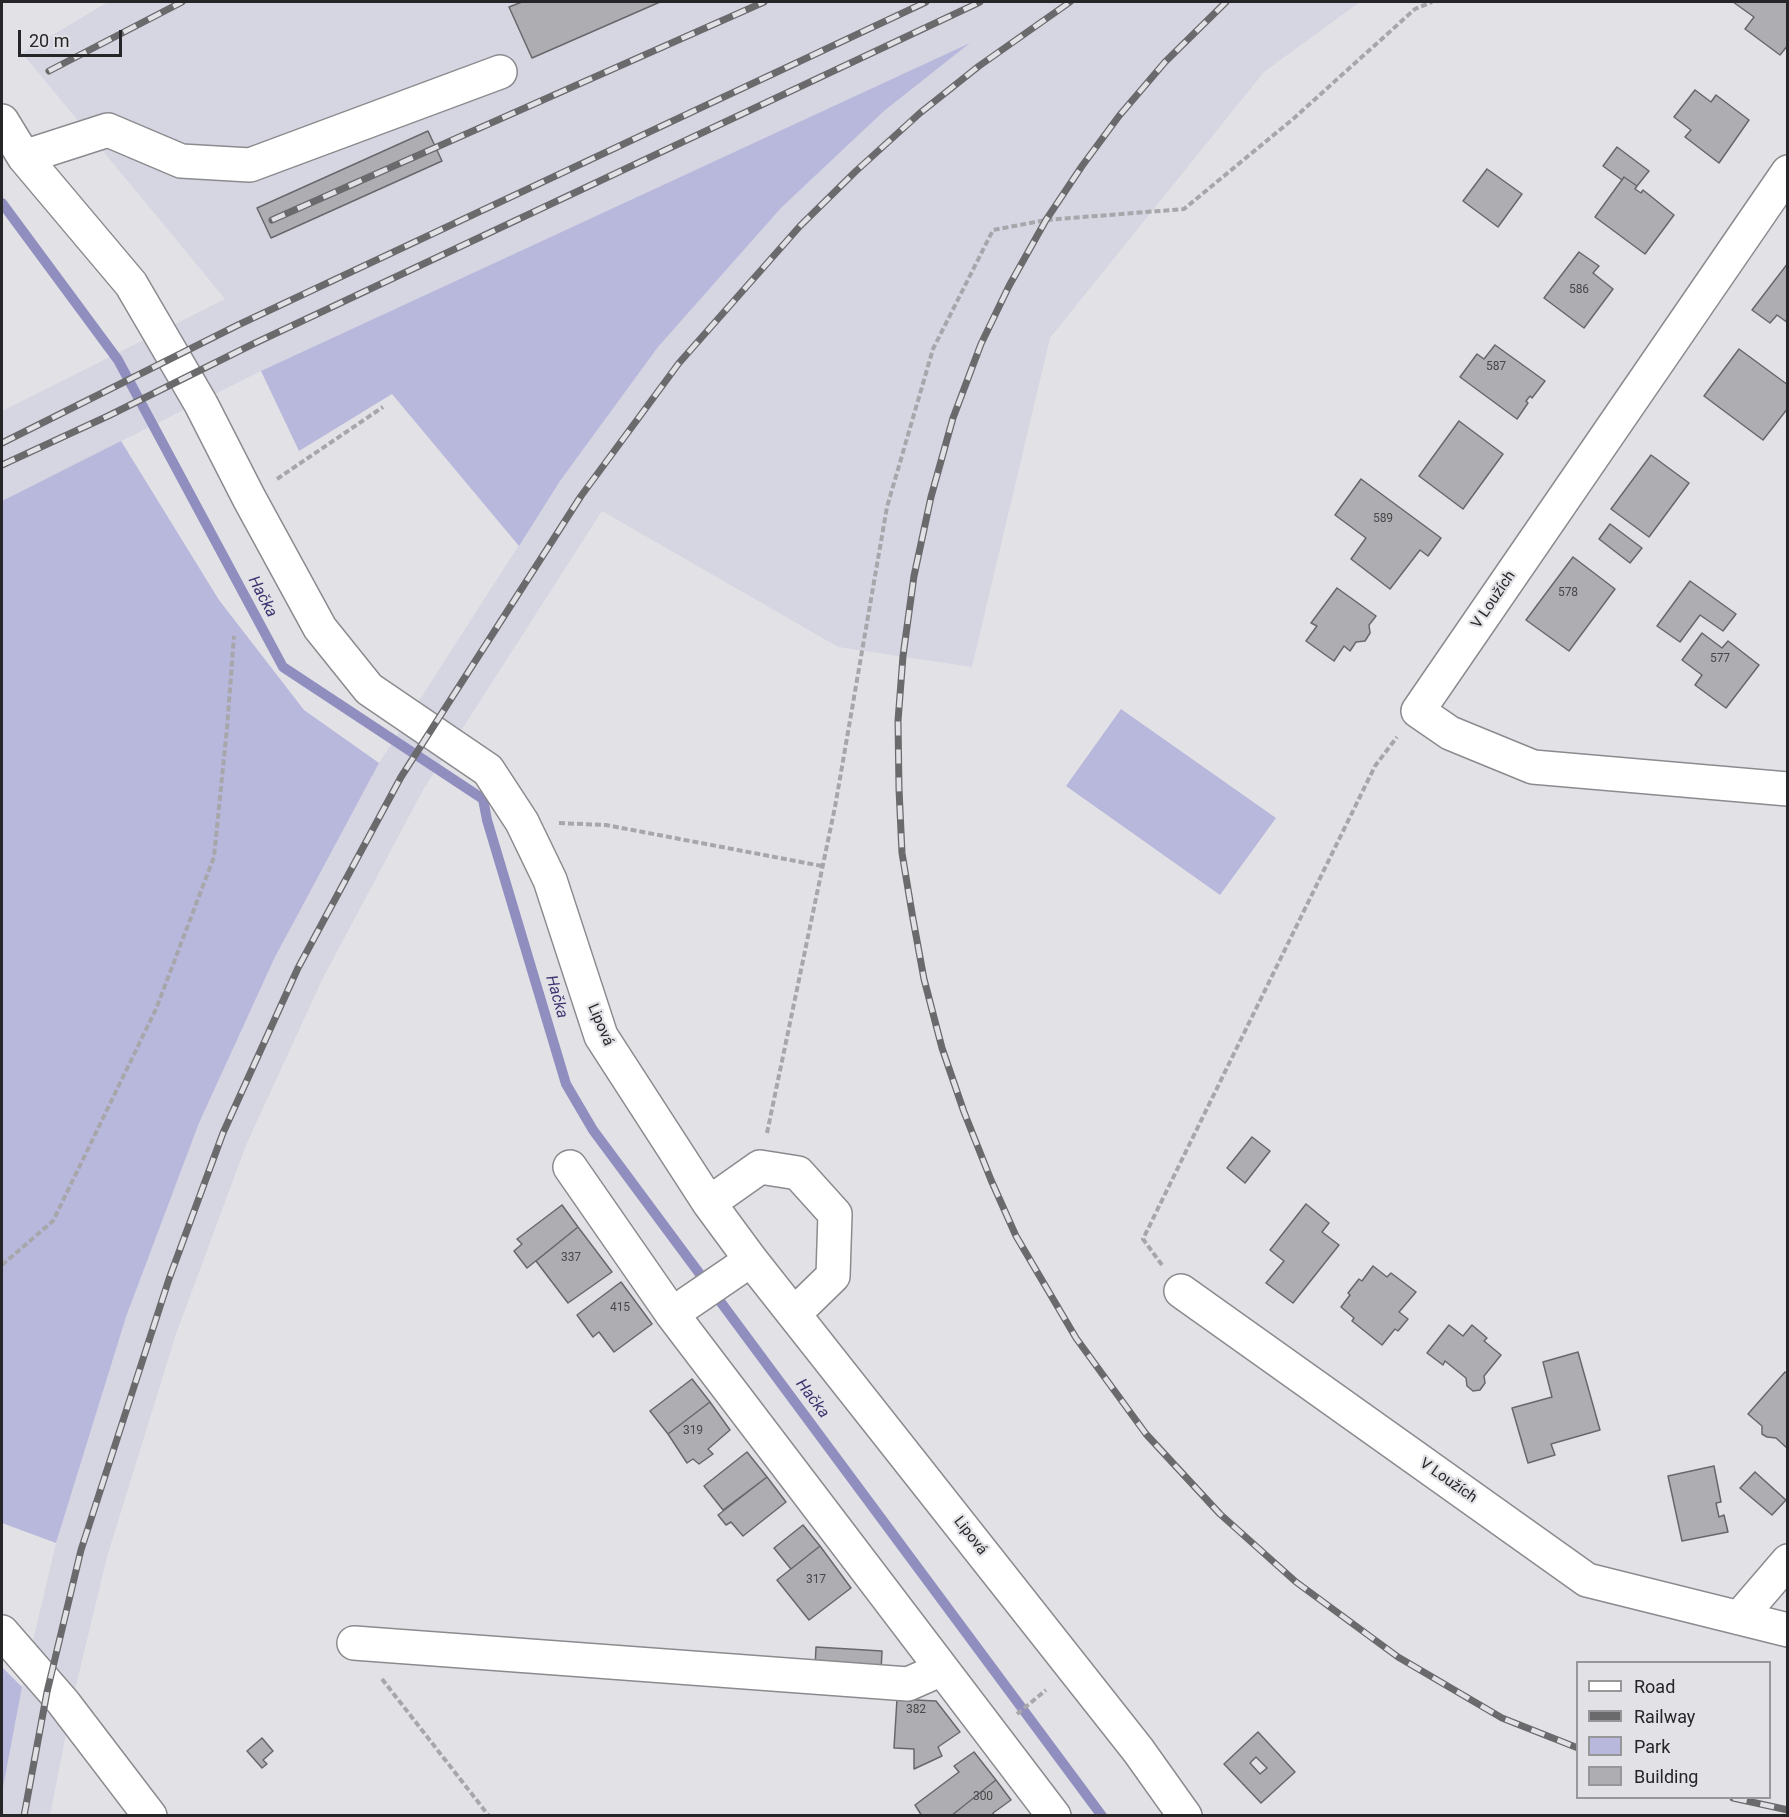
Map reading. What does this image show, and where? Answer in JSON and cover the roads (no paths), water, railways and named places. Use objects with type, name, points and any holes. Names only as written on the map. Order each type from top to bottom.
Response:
[{"type":"street","points":[[2,121],[24,157],[108,130],[181,161],[250,165],[500,72]]},
{"type":"street","name":"Lipová","points":[[24,157],[131,284],[201,404],[320,628],[369,689],[488,770],[522,822],[550,880],[601,1036],[709,1203],[751,1260],[1138,1750],[1185,1815]]},
{"type":"street","name":"V Loužích","points":[[1788,172],[1418,711],[1450,733],[1533,767],[1788,789]]},
{"type":"street","points":[[570,1167],[672,1314],[1053,1815]]},
{"type":"street","points":[[709,1203],[760,1167],[798,1173],[835,1214],[833,1276],[794,1314]]},
{"type":"street","points":[[672,1314],[751,1260]]},
{"type":"street","name":"V Loužích","points":[[1181,1291],[1587,1580],[1788,1630]]},
{"type":"street","points":[[1739,1618],[1788,1561]]},
{"type":"street","points":[[2,1632],[63,1702],[150,1815]]},
{"type":"street","points":[[354,1643],[908,1684],[942,1669]]},
{"type":"waterway","name":"Hačka","points":[[2,203],[118,360],[283,667],[483,799],[487,820],[566,1084],[593,1130],[1102,1816]]},
{"type":"railway","points":[[49,71],[182,2]]},
{"type":"railway","points":[[272,220],[764,2]]},
{"type":"railway","points":[[2,443],[238,325],[926,2]]},
{"type":"railway","points":[[2,465],[108,416],[251,345],[980,2]]},
{"type":"railway","points":[[24,1816],[47,1692],[81,1550],[169,1279],[223,1133],[298,968],[401,777],[581,496],[679,363],[800,226],[856,171],[920,113],[979,66],[1070,2]]},
{"type":"railway","points":[[1226,2],[1165,62],[1119,116],[1046,220],[1009,286],[981,344],[953,418],[931,497],[914,576],[903,656],[898,721],[902,853],[924,979],[942,1048],[964,1112],[1016,1236],[1076,1338],[1146,1434],[1220,1514],[1296,1582],[1398,1657],[1502,1718],[1576,1747]]},
{"type":"railway","points":[[1738,1799],[1788,1810]]}]
